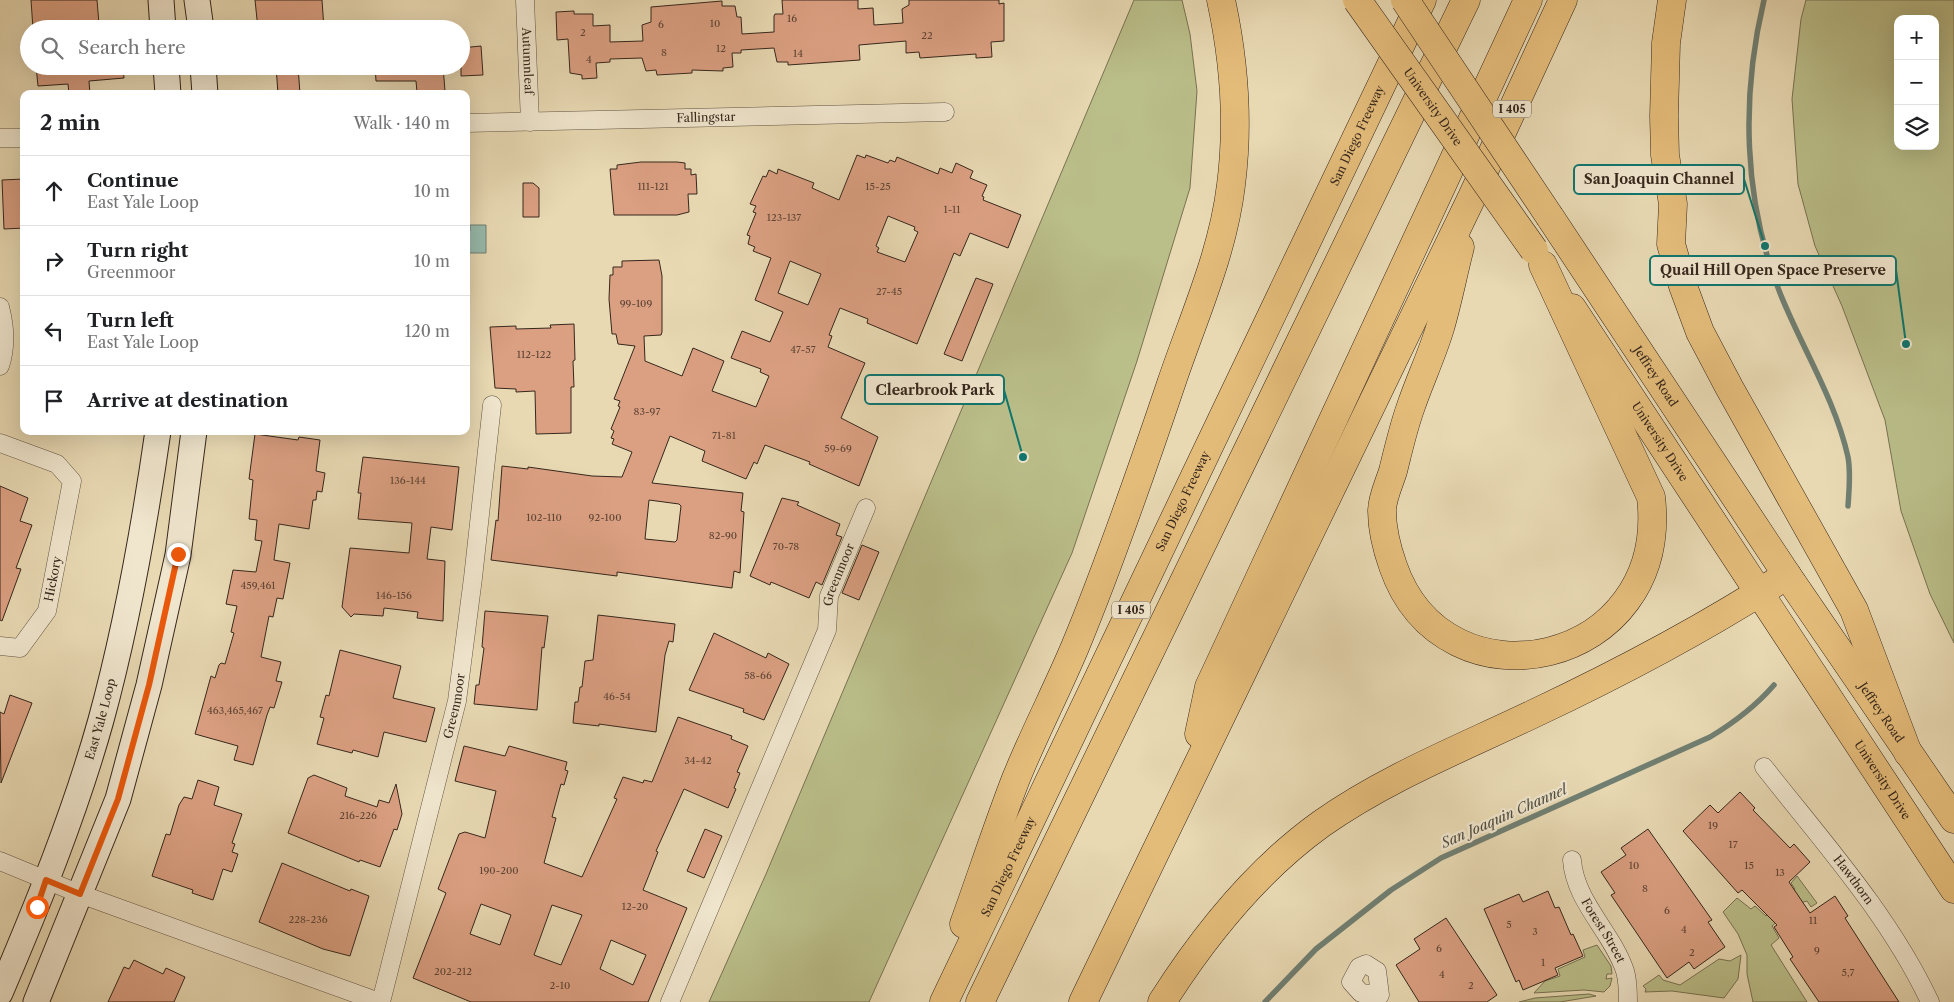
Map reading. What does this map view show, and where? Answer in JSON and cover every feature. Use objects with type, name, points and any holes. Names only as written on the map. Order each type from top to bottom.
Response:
[{"type":"main road","points":[[161,0],[162,20]]},
{"type":"main road","points":[[197,0],[200,20]]},
{"type":"main road","points":[[936,1002],[1016,780],[1074,648],[1135,490],[1213,265],[1227,210],[1235,145],[1233,74],[1229,37],[1221,0]]},
{"type":"main road","name":"University Drive","points":[[1357,0],[1539,258],[1724,537],[1758,594],[1954,890]]},
{"type":"main road","points":[[1368,113],[1406,0]]},
{"type":"main road","name":"Jeffrey Road","points":[[1406,0],[1787,575],[1908,753]]},
{"type":"main road","name":"San Diego Freeway","points":[[944,1002],[1422,0]]},
{"type":"main road","points":[[980,1002],[1466,0]]},
{"type":"main road","points":[[1190,777],[1209,687],[1370,335],[1528,0]]},
{"type":"main road","name":"I 405","points":[[1083,1002],[1190,777],[1472,197],[1563,0]]},
{"type":"main road","points":[[1672,0],[1666,43],[1665,156],[1673,204],[1671,244],[1683,286],[1700,332],[1729,387],[1854,610],[1908,753],[1954,819]]},
{"type":"main road","points":[[167,75],[168,90]]},
{"type":"main road","points":[[203,75],[204,90]]},
{"type":"main road","points":[[1472,197],[1440,328],[1409,410],[1382,509],[1383,531],[1398,581],[1419,611],[1435,627],[1453,639],[1473,647],[1492,653],[1513,656],[1536,655],[1556,650],[1579,642],[1599,629],[1616,614],[1638,582],[1647,564],[1652,543],[1653,518],[1651,497],[1539,258]]},
{"type":"main road","name":"East Yale Loop","points":[[0,993],[46,880],[101,721],[126,618],[145,524],[157,435]]},
{"type":"main road","points":[[36,1002],[118,799],[149,685],[178,554],[193,435]]},
{"type":"main road","points":[[1162,1002],[1202,942],[1286,853],[1320,825],[1390,782],[1604,680],[1641,658],[1729,613],[1787,575]]},
{"type":"street","name":"Autumnleaf","points":[[525,0],[530,122]]},
{"type":"street","name":"Fallingstar","points":[[470,123],[945,112]]},
{"type":"street","points":[[0,138],[20,138]]},
{"type":"street","points":[[0,307],[4,320],[4,356],[0,366]]},
{"type":"street","name":"Greenmoor","points":[[0,861],[80,894],[380,1002],[457,701],[474,578],[492,405]]},
{"type":"street","name":"Hickory","points":[[0,444],[57,464],[72,481],[47,611],[20,648],[0,646]]},
{"type":"street","name":"Greenmoor","points":[[670,1002],[827,630],[829,596],[866,508]]},
{"type":"street","name":"Hawthorn","points":[[1764,767],[1867,898],[1895,938],[1930,1002]]},
{"type":"street","name":"Forest Street","points":[[1572,860],[1574,878],[1618,954],[1626,972],[1628,1002]]},
{"type":"green space","points":[[1134,0],[1182,0],[1190,34],[1197,91],[1190,188],[1137,361],[1072,553],[869,1002],[709,1002],[766,874]]},
{"type":"green space","points":[[1806,0],[1954,0],[1954,643],[1930,594],[1901,511],[1885,420],[1842,306],[1815,246],[1798,184],[1792,99],[1801,19]]},
{"type":"green space","points":[[1797,876],[1817,903],[1811,907],[1807,901],[1800,903],[1772,926],[1779,938],[1771,945],[1807,1002],[1753,1002],[1747,974],[1747,955],[1738,934],[1723,912],[1737,898],[1751,909],[1755,906],[1766,916],[1795,889],[1791,883]]},
{"type":"green space","points":[[1597,945],[1611,966],[1612,974],[1607,974],[1606,979],[1612,978],[1610,986],[1604,992],[1584,990],[1534,993],[1545,981],[1560,976],[1558,969],[1585,957],[1583,950]]},
{"type":"green space","points":[[1741,955],[1738,979],[1724,998],[1672,991],[1645,992],[1646,989],[1643,986],[1659,975],[1663,980],[1680,985],[1719,959],[1730,961]]},
{"type":"green space","points":[[1589,994],[1596,996],[1560,1002],[1519,1002],[1535,998]]},
{"type":"shaded area","points":[[470,225],[486,225],[486,253],[470,253]]},
{"type":"building","points":[[31,0],[97,0],[99,20],[32,20]]},
{"type":"building","points":[[255,0],[322,0],[323,20],[257,20]]},
{"type":"building","points":[[782,0],[858,0],[858,9],[873,8],[874,25],[903,23],[902,9],[909,5],[909,0],[999,0],[999,4],[1004,3],[1004,41],[991,42],[992,57],[976,58],[976,54],[920,58],[919,52],[906,53],[906,41],[859,45],[860,60],[788,65],[788,62],[777,62],[774,48],[741,50],[741,53],[732,53],[733,67],[723,68],[723,71],[692,70],[692,73],[657,75],[656,70],[646,71],[642,58],[610,59],[610,62],[596,63],[597,78],[582,79],[582,75],[570,73],[568,39],[557,40],[556,12],[574,11],[574,14],[593,14],[593,26],[610,25],[610,42],[643,41],[642,25],[651,22],[651,7],[722,1],[722,6],[735,6],[737,17],[741,17],[742,34],[774,32],[775,14],[783,14]]},
{"type":"building","points":[[481,46],[483,75],[461,76],[470,75],[470,47]]},
{"type":"building","points":[[37,75],[124,75],[124,78],[89,81],[90,90],[69,90],[68,84],[38,86]]},
{"type":"building","points":[[277,75],[299,75],[300,90],[278,90]]},
{"type":"building","points":[[376,75],[444,75],[445,90],[417,90],[416,81],[376,81]]},
{"type":"building","points":[[857,155],[865,158],[866,155],[888,163],[890,160],[895,162],[897,157],[938,174],[940,168],[952,173],[956,163],[973,171],[970,178],[987,185],[982,196],[984,197],[983,200],[1021,215],[1008,248],[970,233],[960,256],[954,253],[917,344],[867,323],[868,319],[840,308],[829,335],[832,336],[828,347],[865,363],[841,418],[878,437],[859,486],[809,464],[810,462],[765,445],[757,464],[754,462],[746,479],[702,461],[705,451],[670,436],[652,483],[743,493],[741,511],[744,512],[740,573],[734,571],[732,588],[617,572],[617,576],[491,560],[496,520],[498,521],[502,466],[528,469],[528,467],[592,476],[622,477],[632,452],[612,444],[614,439],[611,438],[614,431],[611,429],[620,407],[618,406],[620,401],[614,399],[635,346],[618,344],[616,334],[612,334],[609,299],[610,275],[613,275],[613,267],[622,267],[622,261],[659,260],[662,276],[662,332],[661,335],[644,336],[645,361],[682,376],[693,348],[724,361],[712,391],[756,407],[769,376],[760,372],[761,369],[731,358],[742,331],[770,342],[783,312],[755,300],[771,258],[753,251],[755,247],[748,244],[750,236],[747,235],[756,213],[753,212],[756,206],[750,204],[763,176],[766,177],[769,170],[777,174],[778,169],[814,183],[812,188],[839,200]],"holes":[[[888,216],[915,227],[914,230],[918,232],[905,262],[877,252],[879,248],[876,246]],[[790,261],[821,274],[808,305],[778,293]],[[649,500],[679,504],[681,506],[677,540],[675,542],[645,539]]]},
{"type":"building","points":[[641,162],[685,163],[685,169],[691,169],[691,175],[696,174],[697,194],[688,194],[689,212],[677,215],[614,215],[610,169],[617,169],[617,165]]},
{"type":"building","points":[[20,179],[20,228],[4,229],[2,180]]},
{"type":"building","points":[[523,183],[533,183],[539,188],[539,217],[523,217]]},
{"type":"building","points":[[976,278],[993,284],[962,361],[944,354]]},
{"type":"building","points":[[574,324],[575,360],[573,361],[574,387],[571,387],[571,433],[536,434],[535,391],[516,392],[516,389],[495,388],[490,327],[516,326],[516,329],[551,328],[550,325]]},
{"type":"building","points":[[255,435],[298,440],[299,437],[320,440],[316,471],[325,473],[322,492],[317,491],[316,500],[313,500],[309,529],[279,524],[274,560],[290,563],[283,599],[277,598],[273,617],[269,616],[261,657],[281,662],[276,681],[282,682],[274,708],[270,707],[267,715],[253,765],[234,760],[238,746],[195,734],[211,676],[215,678],[219,665],[221,663],[225,664],[234,633],[231,632],[237,606],[226,604],[233,570],[256,572],[262,541],[255,540],[257,520],[249,519],[253,480],[249,479]]},
{"type":"building","points":[[363,457],[459,467],[452,530],[431,527],[427,559],[445,561],[443,621],[417,618],[418,612],[384,608],[383,616],[354,614],[351,617],[342,607],[350,548],[409,553],[412,523],[358,519],[361,493],[358,493]]},
{"type":"building","points":[[0,486],[28,498],[20,521],[32,525],[16,568],[21,569],[2,621],[0,620]]},
{"type":"building","points":[[782,498],[799,502],[797,505],[840,524],[836,535],[842,537],[822,585],[816,582],[809,598],[771,582],[770,585],[750,576]]},
{"type":"building","points":[[862,545],[879,552],[859,600],[842,593]]},
{"type":"building","points":[[485,611],[548,616],[544,648],[542,647],[537,710],[474,704],[476,685],[479,685],[484,648],[482,647]]},
{"type":"building","points":[[598,615],[675,624],[673,642],[669,641],[665,655],[656,732],[599,724],[599,726],[573,723],[575,702],[578,702],[580,687],[582,687],[585,661],[593,660]]},
{"type":"building","points":[[714,633],[766,658],[768,653],[789,664],[764,720],[743,712],[744,709],[689,690]]},
{"type":"building","points":[[340,650],[401,666],[393,698],[435,708],[426,742],[384,732],[378,757],[353,750],[352,753],[317,744],[324,718],[320,717],[326,695],[329,696]]},
{"type":"building","points":[[10,695],[32,703],[1,783],[0,712],[4,714]]},
{"type":"building","points":[[678,717],[732,736],[731,739],[748,746],[737,772],[740,773],[734,788],[736,789],[728,808],[684,789],[656,851],[658,852],[643,890],[687,908],[648,1002],[471,1002],[413,978],[446,893],[438,889],[459,834],[465,832],[485,838],[496,791],[455,781],[464,746],[505,756],[509,746],[567,762],[565,770],[568,771],[564,785],[561,784],[552,817],[556,818],[544,863],[582,877],[617,799],[614,798],[623,777],[643,783],[644,780],[652,782]],"holes":[[[481,904],[511,915],[500,945],[470,934]],[[552,905],[582,915],[561,965],[534,955]],[[611,940],[646,955],[633,985],[600,969]]]},
{"type":"building","points":[[314,775],[347,788],[345,796],[377,807],[379,800],[389,803],[396,784],[402,814],[397,830],[394,829],[380,867],[360,860],[359,862],[288,833],[308,778]]},
{"type":"building","points":[[198,780],[219,787],[214,805],[242,814],[232,843],[235,844],[232,852],[238,854],[232,872],[223,869],[213,900],[192,893],[193,890],[152,876],[166,834],[170,835],[179,805],[184,797],[192,799]]},
{"type":"building","points":[[1740,792],[1755,808],[1753,810],[1790,848],[1794,844],[1810,862],[1789,882],[1810,913],[1835,896],[1848,916],[1845,918],[1899,1002],[1819,1002],[1790,959],[1793,957],[1774,927],[1777,925],[1742,890],[1738,893],[1683,831],[1710,805],[1718,813]]},
{"type":"building","points":[[705,829],[722,836],[704,878],[687,871]]},
{"type":"building","points":[[1648,829],[1712,920],[1708,922],[1725,947],[1694,969],[1689,962],[1667,978],[1611,895],[1615,893],[1601,872],[1626,855],[1621,848]]},
{"type":"building","points":[[282,863],[350,891],[351,889],[369,896],[350,956],[323,949],[259,922]]},
{"type":"building","points":[[1548,891],[1555,908],[1559,907],[1571,935],[1573,934],[1583,956],[1555,968],[1558,975],[1523,990],[1519,980],[1516,982],[1484,909],[1519,894],[1523,902]]},
{"type":"building","points":[[1446,918],[1497,995],[1487,1002],[1419,1002],[1396,965],[1420,949],[1414,939]]},
{"type":"building","points":[[134,960],[163,974],[166,968],[185,977],[174,1002],[108,1002],[124,967],[129,969]]},
{"type":"waterway","name":"San Joaquin Channel","points":[[1764,0],[1757,36],[1749,110],[1753,185],[1768,258],[1780,293],[1827,394],[1842,436],[1849,463],[1848,506]]},
{"type":"waterway","name":"San Joaquin Channel","points":[[1265,1002],[1316,949],[1391,890],[1441,858],[1710,737],[1744,714],[1774,685]]},
{"type":"place","name":"San Joaquin Channel","points":[[1765,246]]},
{"type":"place","name":"Quail Hill Open Space Preserve","points":[[1906,344]]},
{"type":"place","name":"Clearbrook Park","points":[[1023,457]]},
{"type":"route","points":[[37,907],[46,880],[80,894],[118,799],[149,685],[178,554]]}]
